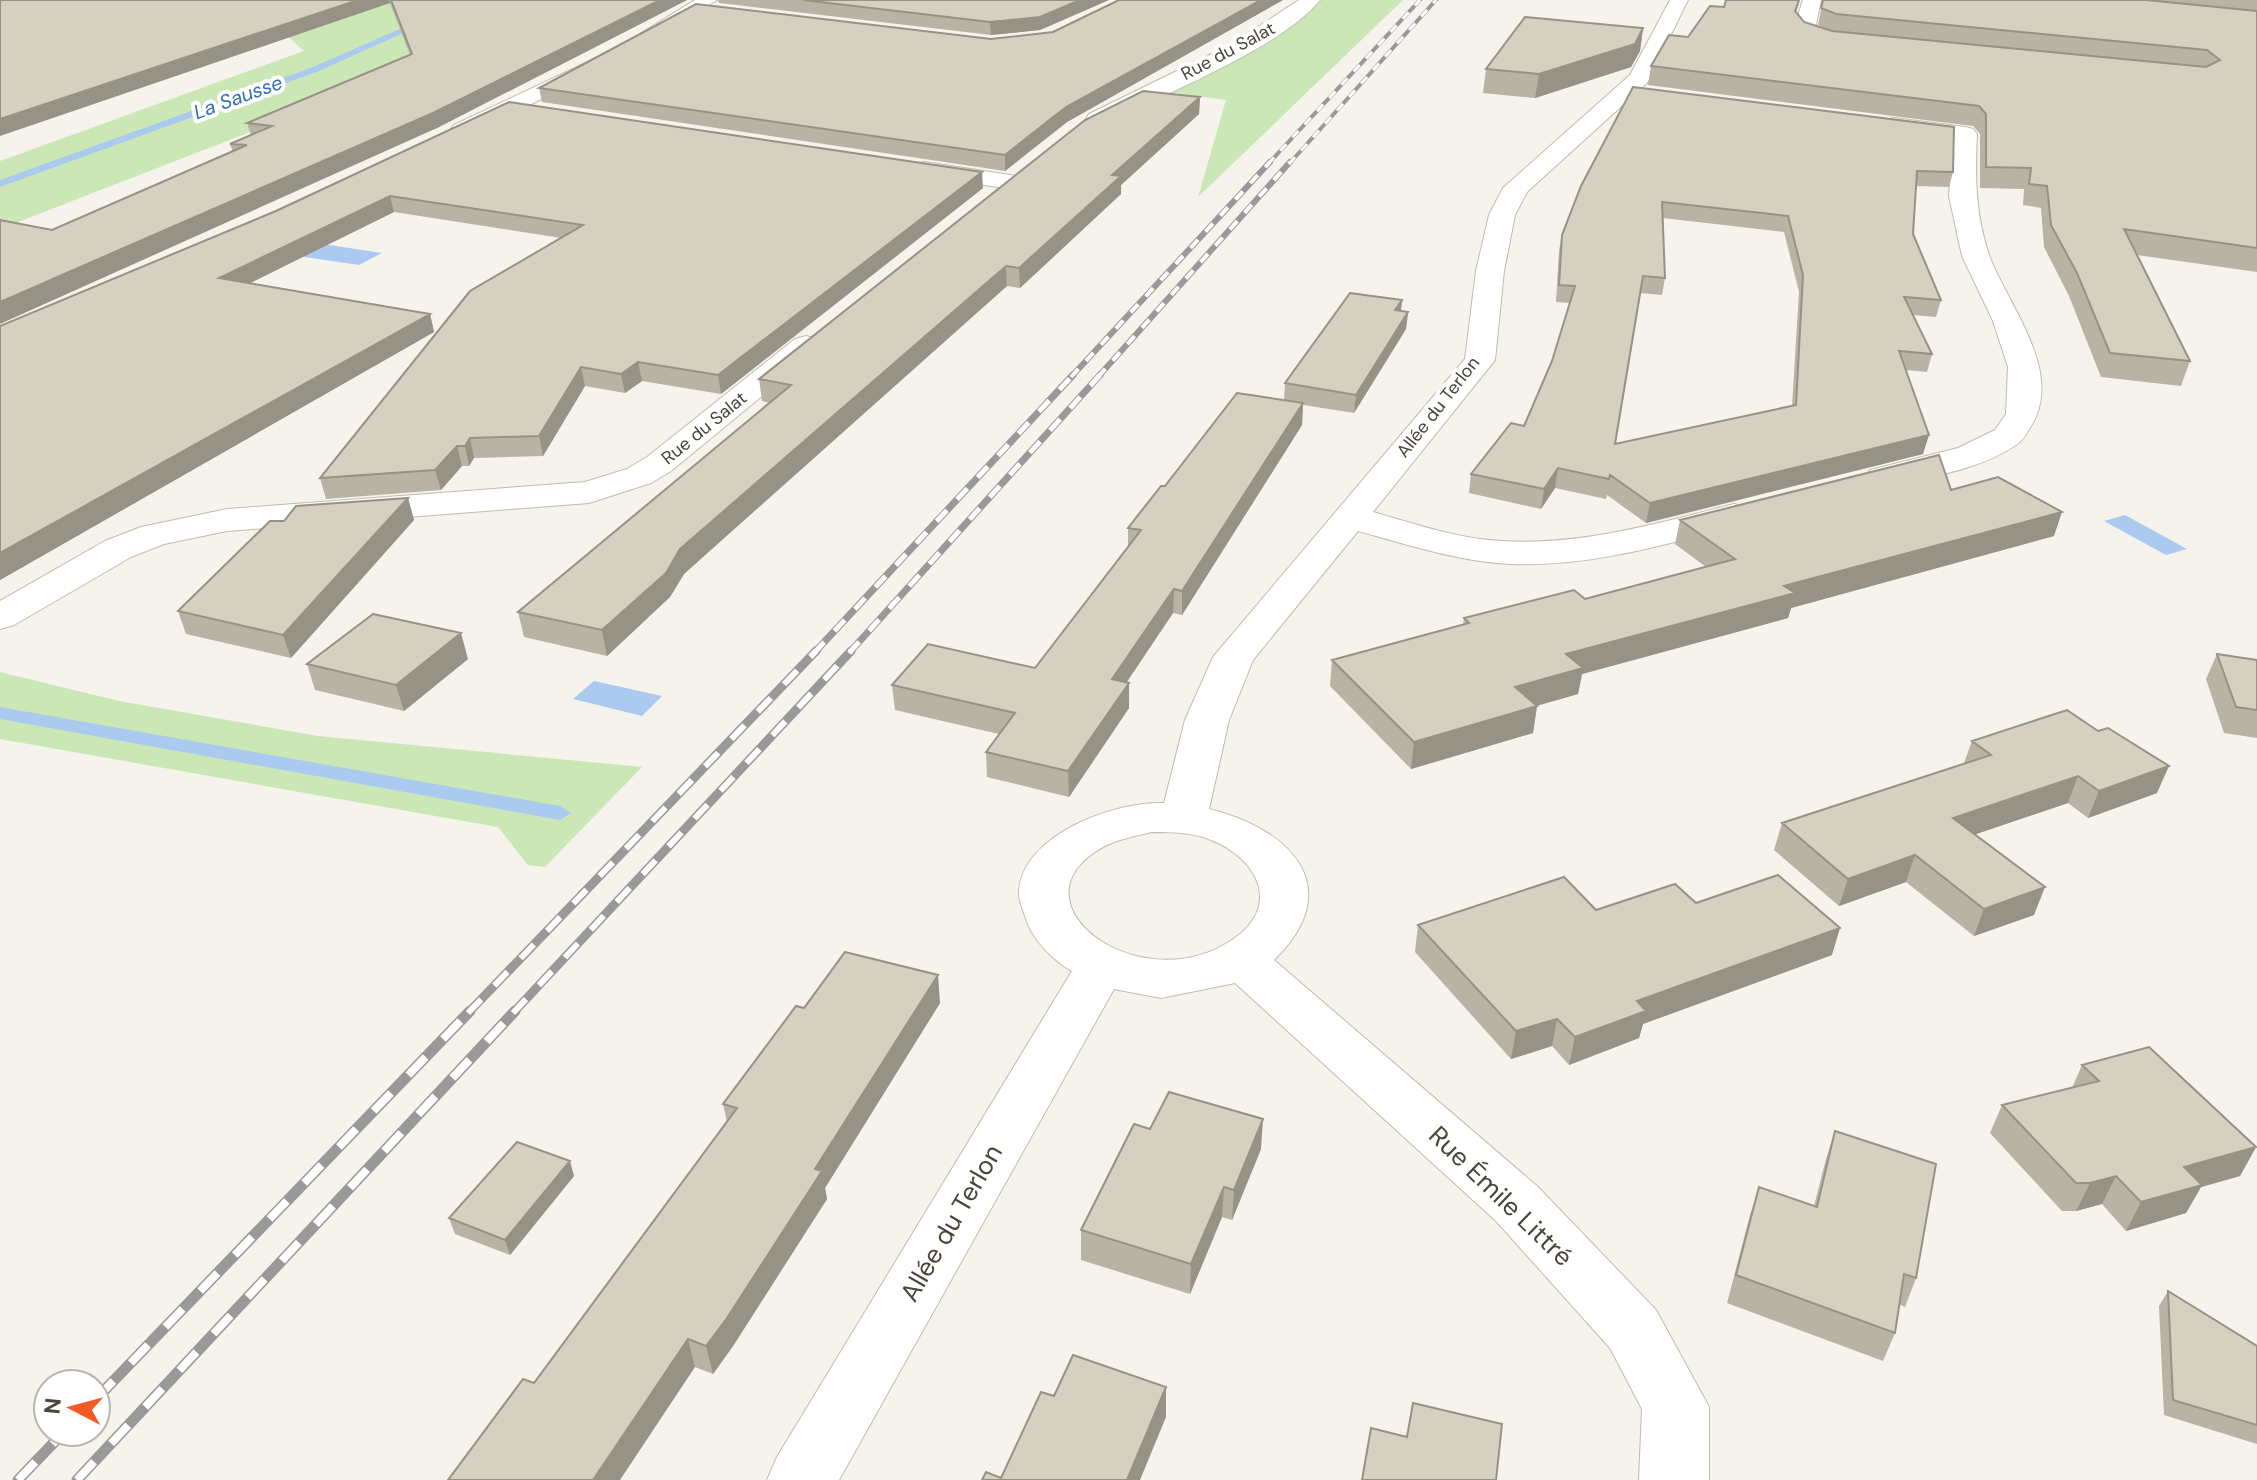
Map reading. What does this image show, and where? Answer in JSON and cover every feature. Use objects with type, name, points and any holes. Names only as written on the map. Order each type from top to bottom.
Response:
[{"type":"street","name":"Rue du Salat","points":[[1076,130],[1241,45],[1282,22],[1311,0]]},
{"type":"street","name":"Allée du Terlon","points":[[1184,818],[1207,720],[1234,657],[1480,360],[1490,271],[1502,215],[1516,188],[1639,78],[1679,0]]},
{"type":"street","points":[[1812,0],[1804,27],[1808,33],[1829,40],[1874,45]]},
{"type":"street","points":[[441,140],[710,6]]},
{"type":"street","points":[[1625,91],[1665,96]]},
{"type":"street","points":[[510,107],[557,114]]},
{"type":"street","points":[[1852,485],[1970,455],[2007,437],[2022,414],[2024,377],[2024,367],[2008,321],[1976,256],[1962,196],[1965,134],[1861,120]]},
{"type":"street","points":[[900,165],[1020,174],[973,211]]},
{"type":"street","name":"Rue du Salat","points":[[0,617],[118,549],[190,526],[227,520],[589,492],[612,487],[659,464],[829,328]]},
{"type":"street","points":[[1349,517],[1480,550],[1562,553],[1644,538],[1763,508]]},
{"type":"street","points":[[1149,817],[1184,818],[1232,832],[1253,843],[1276,866],[1286,890],[1283,916],[1268,941],[1242,961],[1209,973],[1173,978],[1136,976],[1101,966],[1071,949],[1051,926],[1042,902],[1046,877],[1060,854],[1084,836],[1114,823],[1149,817]]},
{"type":"street","name":"Rue Émile Littré","points":[[1242,961],[1517,1204],[1633,1329],[1676,1407],[1674,1480]]},
{"type":"street","name":"Allée du Terlon","points":[[802,1480],[1101,966]]},
{"type":"green space","points":[[557,0],[266,126],[0,229],[0,161],[304,51],[284,33],[276,1]]},
{"type":"green space","points":[[1308,0],[1403,0],[1198,197],[1226,100],[1154,90]]},
{"type":"green space","points":[[0,672],[119,701],[318,736],[642,767],[545,867],[528,865],[498,827],[0,739]]},
{"type":"water","points":[[323,244],[382,253],[359,265],[298,256]]},
{"type":"water","points":[[2125,515],[2187,549],[2166,555],[2104,521]]},
{"type":"water","points":[[594,681],[662,696],[642,716],[573,699]]},
{"type":"building","points":[[0,0],[358,0],[0,119]]},
{"type":"building","points":[[391,0],[660,0],[433,113],[0,302],[0,220],[52,230],[247,145],[230,144],[272,126],[247,123],[412,54]]},
{"type":"building","points":[[803,0],[1080,0],[1040,17],[990,22]]},
{"type":"building","points":[[1119,0],[1261,0],[1066,107],[1005,155],[539,88],[696,4],[991,39],[1053,32]]},
{"type":"building","points":[[1726,0],[1799,0],[1795,11],[1804,22],[1832,31],[2206,67],[2220,60],[2207,50],[1836,14],[1821,8],[1823,0],[2146,0],[2257,11],[2257,248],[2124,229],[2190,361],[2110,353],[2077,273],[2051,225],[2047,186],[2029,184],[2031,168],[1986,167],[1986,114],[1979,106],[1651,66],[1669,35],[1688,37],[1710,6],[1724,7]]},
{"type":"building","points":[[1525,17],[1643,28],[1635,44],[1539,74],[1486,69]]},
{"type":"building","points":[[1633,87],[1954,127],[1953,172],[1917,171],[1913,234],[1941,300],[1904,297],[1932,354],[1899,351],[1929,435],[1650,503],[1610,475],[1609,479],[1558,468],[1544,489],[1471,474],[1511,423],[1524,426],[1552,361],[1575,286],[1559,285],[1562,235],[1581,186]],"holes":[[[1662,202],[1788,216],[1803,275],[1796,405],[1615,444],[1643,276],[1665,278]]]},
{"type":"building","points":[[1143,91],[1200,97],[1112,175],[1121,176],[1019,268],[1006,266],[680,549],[666,573],[602,630],[518,612],[791,385],[759,379],[1085,120]]},
{"type":"building","points":[[509,102],[982,172],[718,375],[638,362],[621,374],[581,367],[539,436],[470,438],[465,446],[457,446],[435,470],[320,478],[470,291],[583,225],[390,196],[219,278],[430,314],[0,553],[0,326],[276,211]]},
{"type":"building","points":[[1350,293],[1402,300],[1395,310],[1408,312],[1356,395],[1285,383]]},
{"type":"building","points":[[1237,393],[1303,403],[1182,591],[1174,589],[1112,679],[1129,683],[1068,771],[986,752],[1015,713],[892,685],[928,644],[1035,668],[1141,530],[1128,528],[1161,486],[1165,486]]},
{"type":"building","points":[[1939,455],[1951,490],[1998,477],[2062,512],[1784,586],[1795,593],[1566,654],[1583,668],[1515,687],[1537,706],[1414,742],[1332,660],[1469,623],[1464,618],[1574,590],[1585,599],[1735,559],[1680,520]]},
{"type":"building","points":[[408,498],[283,635],[178,611],[270,521],[284,521],[296,506]]},
{"type":"building","points":[[373,614],[461,633],[396,685],[307,664]]},
{"type":"building","points":[[2217,654],[2257,660],[2257,710],[2236,707]]},
{"type":"building","points":[[2067,710],[2098,731],[2108,728],[2169,766],[2099,791],[2078,776],[1953,818],[2045,887],[1984,909],[1915,855],[1848,879],[1782,823],[1991,755],[1972,741]]},
{"type":"building","points":[[1778,875],[1840,928],[1637,1001],[1646,1011],[1575,1037],[1557,1019],[1516,1031],[1418,925],[1564,877],[1596,910],[1675,884],[1696,903]]},
{"type":"building","points":[[845,952],[938,975],[815,1169],[822,1171],[706,1346],[688,1339],[593,1480],[448,1480],[523,1379],[534,1383],[737,1108],[723,1104],[796,1006],[804,1008]]},
{"type":"building","points":[[2149,1047],[2256,1147],[2184,1167],[2202,1185],[2141,1202],[2116,1176],[2090,1183],[2076,1183],[2002,1105],[2099,1081],[2082,1065]]},
{"type":"building","points":[[1169,1092],[1263,1119],[1234,1190],[1224,1187],[1191,1264],[1081,1230],[1134,1124],[1150,1129]]},
{"type":"building","points":[[1835,1131],[1936,1164],[1916,1278],[1904,1274],[1895,1333],[1736,1275],[1759,1187],[1817,1207]]},
{"type":"building","points":[[517,1142],[570,1161],[505,1240],[449,1218]]},
{"type":"building","points":[[2168,1291],[2257,1346],[2257,1425],[2173,1400]]},
{"type":"building","points":[[1073,1355],[1166,1387],[1127,1480],[982,1480],[986,1472],[1001,1478],[1041,1392],[1054,1396]]},
{"type":"building","points":[[1413,1403],[1502,1424],[1496,1480],[1362,1480],[1371,1428],[1407,1437]]},
{"type":"waterway","name":"La Sausse","points":[[0,184],[316,69],[473,0]]},
{"type":"waterway","points":[[0,713],[560,813]]},
{"type":"railway","points":[[1268,164],[1420,0]]},
{"type":"railway","points":[[1289,164],[1436,0]]},
{"type":"railway","points":[[1071,377],[1270,162]]},
{"type":"railway","points":[[1098,377],[1290,162]]},
{"type":"railway","points":[[814,653],[1073,375]]},
{"type":"railway","points":[[849,653],[1100,375]]},
{"type":"railway","points":[[468,1013],[816,651]]},
{"type":"railway","points":[[513,1013],[851,651]]},
{"type":"railway","points":[[112,1382],[470,1011]]},
{"type":"railway","points":[[77,1480],[515,1011]]},
{"type":"railway","points":[[18,1480],[49,1448]]}]
